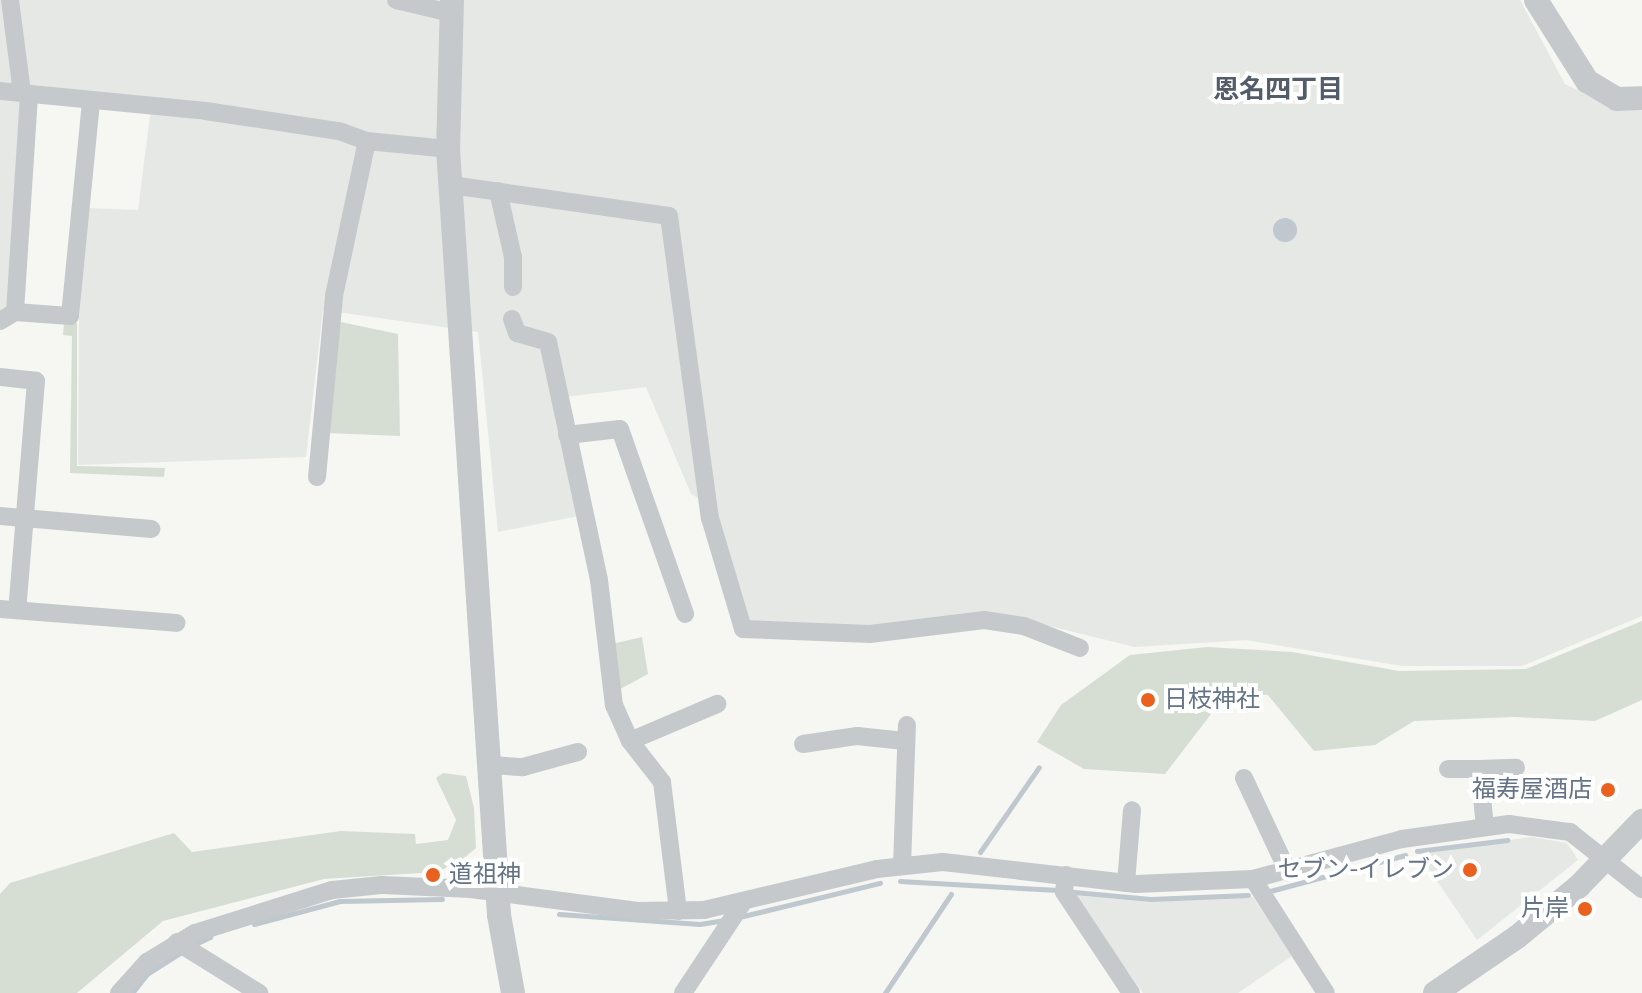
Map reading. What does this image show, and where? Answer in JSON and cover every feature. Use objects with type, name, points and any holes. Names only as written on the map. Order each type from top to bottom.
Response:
[{"type":"street","points":[[10,0],[26,94],[8,316],[70,316],[91,100]]},
{"type":"street","points":[[396,0],[451,6],[448,149],[498,892],[503,955],[511,992]]},
{"type":"street","points":[[1536,0],[1587,81],[1617,99],[1642,98]]},
{"type":"street","points":[[0,91],[206,111],[339,131],[367,141],[448,149]]},
{"type":"street","points":[[317,477],[334,296],[367,141]]},
{"type":"street","points":[[451,185],[669,216],[710,518],[743,629],[870,634],[984,620],[1024,626],[1080,648]]},
{"type":"street","points":[[498,191],[513,257],[513,287]]},
{"type":"street","points":[[512,319],[517,333],[548,342],[599,580],[614,705],[630,741],[662,782],[678,911]]},
{"type":"street","points":[[0,377],[36,381],[24,518],[8,609],[176,623]]},
{"type":"street","points":[[567,435],[620,429],[685,614]]},
{"type":"street","points":[[0,516],[151,529]]},
{"type":"street","points":[[630,741],[717,704]]},
{"type":"street","points":[[814,737],[906,733],[902,866]]},
{"type":"street","points":[[491,765],[523,767],[578,752]]},
{"type":"street","points":[[1448,769],[1516,768]]},
{"type":"street","points":[[1479,769],[1485,826]]},
{"type":"street","points":[[1245,790],[1288,872]]},
{"type":"street","points":[[1126,883],[1132,810]]},
{"type":"street","points":[[1435,993],[1517,937],[1606,860],[1642,821]]},
{"type":"street","points":[[119,993],[147,962],[177,942],[332,890],[382,885],[498,892],[638,911],[735,914],[902,866],[943,862],[1126,883],[1253,879],[1402,839],[1485,826],[1526,824],[1570,832],[1642,889]]},
{"type":"street","points":[[1066,875],[1064,892],[1131,993]]},
{"type":"street","points":[[1253,879],[1326,993]]},
{"type":"street","points":[[683,993],[735,914]]},
{"type":"street","points":[[177,942],[259,993]]},
{"type":"shaded area","points":[[0,0],[1520,0],[1565,84],[1622,111],[1642,111],[1642,616],[1522,666],[1402,666],[1246,640],[1135,647],[1029,621],[870,630],[744,625],[711,506],[691,494],[646,387],[557,398],[583,515],[498,532],[478,332],[323,310],[306,457],[78,465],[79,320],[87,208],[138,210],[152,100],[31,89],[9,311],[0,315]]},
{"type":"shaded area","points":[[1285,218],[1294,221],[1297,230],[1294,239],[1285,242],[1276,239],[1273,230],[1276,221]]},
{"type":"shaded area","points":[[336,321],[398,334],[400,436],[327,433]]},
{"type":"shaded area","points":[[64,323],[77,323],[77,466],[165,468],[164,477],[70,473],[72,336],[63,335]]},
{"type":"shaded area","points":[[1642,621],[1642,700],[1595,721],[1514,717],[1414,721],[1375,745],[1314,751],[1268,695],[1228,692],[1165,774],[1084,769],[1037,742],[1061,705],[1130,655],[1207,647],[1292,652],[1399,671],[1526,669]]},
{"type":"shaded area","points":[[642,637],[648,674],[615,692],[612,644]]},
{"type":"shaded area","points":[[443,773],[466,776],[474,808],[476,848],[458,863],[437,872],[324,879],[163,921],[77,993],[0,993],[0,894],[10,883],[174,833],[192,852],[341,831],[415,834],[416,844],[448,840],[456,820],[436,778]]},
{"type":"shaded area","points":[[1532,837],[1567,843],[1578,860],[1477,940],[1418,853]]},
{"type":"shaded area","points":[[1075,895],[1150,902],[1253,897],[1292,956],[1238,993],[1143,993]]},
{"type":"waterway","points":[[980,852],[1039,767]]},
{"type":"waterway","points":[[1417,851],[1507,840]]},
{"type":"waterway","points":[[1270,891],[1405,855]]},
{"type":"waterway","points":[[900,881],[1054,890]]},
{"type":"waterway","points":[[739,917],[880,883]]},
{"type":"waterway","points":[[1074,892],[1151,899],[1248,895]]},
{"type":"waterway","points":[[885,993],[951,894]]},
{"type":"waterway","points":[[254,924],[340,901],[442,899]]},
{"type":"waterway","points":[[559,914],[700,924],[725,920]]},
{"type":"waterway","points":[[193,945],[210,937]]},
{"type":"waterway","points":[[132,993],[147,974],[183,951]]},
{"type":"place","name":"日枝神社","points":[[1148,700]]},
{"type":"place","name":"福寿屋酒店","points":[[1608,790]]},
{"type":"place","name":"セブン-イレブン","points":[[1470,870]]},
{"type":"place","name":"道祖神","points":[[433,875]]},
{"type":"place","name":"片岸","points":[[1585,909]]},
{"type":"district","name":"恩名四丁目","points":[[1278,90]]}]
